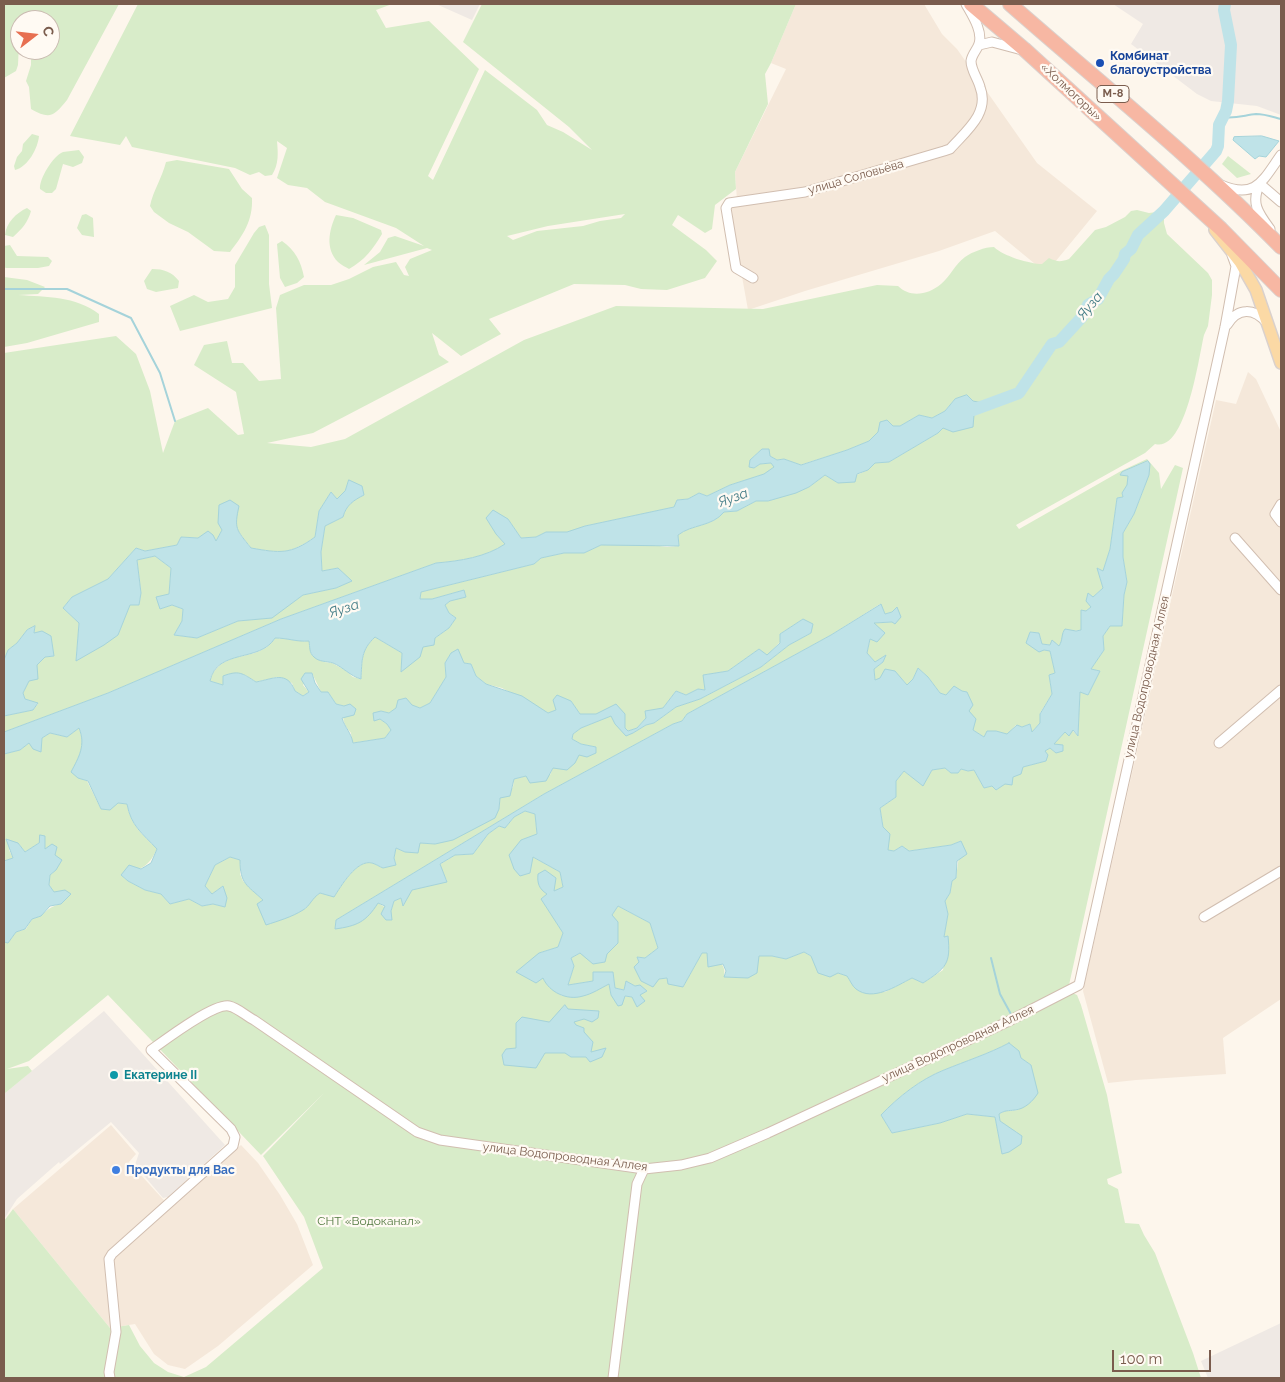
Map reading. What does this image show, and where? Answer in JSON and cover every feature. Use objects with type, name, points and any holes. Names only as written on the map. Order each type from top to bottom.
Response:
[{"type":"highway","name":"«Холмогоры»","points":[[971,4],[1027,52],[1193,204]]},
{"type":"highway","name":"«Холмогоры»","points":[[1010,4],[1213,182]]},
{"type":"highway","name":"М-8","points":[[1213,182],[1281,247]]},
{"type":"highway","name":"М-8","points":[[1193,204],[1226,234],[1281,290]]},
{"type":"main road","points":[[1193,204],[1249,275],[1263,306],[1281,363]]},
{"type":"street","name":"улица Соловьёва","points":[[753,278],[736,268],[726,208],[729,203],[805,192],[950,149],[977,118],[982,107],[981,88],[971,62],[979,45],[980,35],[978,26],[966,4]]},
{"type":"street","points":[[979,45],[992,42],[1027,52]]},
{"type":"street","points":[[1281,155],[1260,184],[1255,196],[1256,206],[1265,222],[1281,243]]},
{"type":"street","points":[[1213,182],[1232,189],[1242,190],[1254,188],[1260,184]]},
{"type":"street","points":[[1260,184],[1281,202]]},
{"type":"street","name":"улица Водопроводная Аллея","points":[[110,1378],[109,1372],[116,1332],[109,1259],[112,1254],[233,1146],[235,1137],[231,1129],[151,1050],[176,1032],[219,1007],[231,1007],[254,1020],[417,1132],[428,1137],[644,1169],[681,1165],[710,1158],[1005,1023],[1078,985],[1225,327],[1236,266],[1230,250]]},
{"type":"street","points":[[1225,327],[1230,319],[1236,315],[1248,312],[1260,315],[1269,325]]},
{"type":"street","points":[[1281,504],[1275,514],[1281,522]]},
{"type":"street","points":[[1235,538],[1281,590]]},
{"type":"street","points":[[1219,743],[1281,690]]},
{"type":"street","points":[[1204,917],[1281,871]]},
{"type":"street","points":[[613,1378],[637,1184],[644,1169]]},
{"type":"shaded area","points":[[436,4],[480,4],[472,20]]},
{"type":"shaded area","points":[[796,4],[924,4],[942,34],[957,49],[1037,163],[1097,211],[1046,273],[995,231],[939,251],[748,310],[733,226],[732,208],[737,200],[735,172],[786,69],[771,63]]},
{"type":"shaded area","points":[[1113,4],[1281,4],[1281,115],[1257,106],[1211,101],[1197,94],[1131,44],[1143,24]]},
{"type":"shaded area","points":[[1248,372],[1256,379],[1281,432],[1281,999],[1223,1038],[1226,1074],[1108,1083],[1083,991],[1216,400],[1236,404]]},
{"type":"shaded area","points":[[104,1011],[225,1145],[168,1197],[163,1198],[135,1165],[139,1153],[111,1122],[60,1164],[59,1162],[17,1199],[4,1219],[4,1094]]},
{"type":"shaded area","points":[[111,1125],[136,1154],[129,1162],[171,1208],[241,1145],[258,1163],[280,1195],[297,1224],[313,1265],[218,1346],[185,1369],[168,1365],[154,1354],[135,1324],[110,1328],[13,1209]]},
{"type":"shaded area","points":[[1281,1323],[1281,1378],[1208,1378],[1201,1361]]},
{"type":"green space","points":[[4,4],[119,4],[67,100],[55,113],[47,115],[31,109],[29,87],[26,81],[31,60],[60,60],[60,10],[10,10],[10,60],[18,60],[18,65],[16,71],[4,78]]},
{"type":"green space","name":"СНТ «Водоканал»","points":[[138,4],[392,4],[376,10],[386,28],[429,21],[479,69],[428,176],[433,180],[485,70],[537,110],[547,125],[563,132],[592,150],[569,127],[463,42],[482,4],[796,4],[765,74],[768,104],[735,172],[736,189],[715,205],[712,229],[705,233],[678,215],[672,225],[706,250],[717,261],[705,278],[667,290],[641,289],[625,285],[574,284],[489,319],[501,334],[461,356],[432,333],[439,355],[449,362],[313,433],[267,443],[311,447],[345,439],[524,340],[616,306],[763,309],[877,285],[898,286],[913,294],[925,293],[936,288],[944,281],[961,260],[979,250],[994,247],[1010,256],[1037,264],[1042,264],[1049,258],[1064,261],[1069,259],[1095,230],[1106,227],[1125,217],[1131,211],[1137,210],[1149,213],[1164,211],[1164,223],[1167,234],[1208,273],[1212,280],[1208,326],[1204,335],[1183,419],[1175,434],[1166,443],[1155,444],[1145,453],[1016,525],[1019,529],[1121,471],[1147,459],[1159,473],[1161,489],[1175,465],[1183,468],[1069,985],[1031,1008],[833,1097],[836,1105],[882,1086],[888,1081],[1011,1026],[1070,992],[1077,995],[1107,1095],[1122,1173],[1107,1179],[1108,1184],[1118,1189],[1125,1223],[1139,1224],[1155,1253],[1201,1378],[4,1378],[4,1221],[13,1209],[110,1328],[129,1325],[140,1346],[154,1363],[168,1372],[184,1377],[206,1367],[323,1268],[304,1217],[263,1156],[324,1093],[261,1155],[108,995],[29,1061],[7,1069],[28,1066],[32,1071],[4,1094],[4,942],[8,943],[16,932],[26,929],[32,919],[61,904],[49,885],[50,875],[56,870],[45,849],[39,843],[25,852],[18,843],[9,850],[13,858],[4,861],[4,754],[20,750],[29,743],[41,747],[42,738],[50,733],[67,737],[79,728],[82,746],[80,756],[72,772],[79,778],[87,781],[101,809],[118,803],[127,804],[134,824],[157,849],[143,867],[121,875],[128,881],[145,890],[161,894],[170,904],[189,899],[202,906],[213,904],[225,907],[223,886],[212,894],[205,886],[215,865],[230,857],[240,860],[240,874],[243,881],[263,900],[305,909],[313,898],[320,893],[334,896],[350,874],[361,865],[372,863],[383,868],[396,864],[394,858],[396,848],[405,852],[420,843],[435,844],[499,809],[500,798],[513,787],[514,779],[526,776],[550,775],[553,768],[595,747],[581,744],[572,739],[573,734],[581,728],[612,715],[615,724],[627,730],[625,728],[625,714],[580,714],[571,701],[557,710],[548,713],[502,688],[486,684],[476,676],[471,664],[464,663],[451,653],[445,663],[446,677],[430,703],[420,708],[408,706],[400,707],[389,713],[381,711],[380,719],[391,730],[385,738],[352,743],[351,733],[344,721],[344,706],[336,704],[328,692],[321,692],[312,673],[303,685],[309,692],[303,696],[295,691],[292,683],[277,677],[256,682],[245,675],[223,685],[210,681],[215,670],[222,664],[231,659],[260,651],[275,638],[309,641],[311,654],[324,662],[332,663],[345,670],[353,677],[361,679],[362,661],[365,651],[375,637],[402,653],[401,671],[423,647],[449,628],[456,618],[449,613],[445,605],[450,601],[466,596],[464,590],[432,599],[420,599],[421,592],[534,564],[541,558],[564,553],[584,553],[601,545],[679,546],[678,535],[714,520],[724,512],[737,511],[756,501],[768,501],[809,487],[825,475],[838,483],[868,470],[875,463],[889,462],[938,433],[943,428],[983,411],[987,404],[955,399],[945,411],[932,418],[919,415],[900,426],[893,426],[878,432],[869,441],[800,465],[784,459],[777,460],[762,449],[750,460],[754,468],[760,464],[771,463],[775,467],[765,474],[730,485],[707,496],[699,493],[688,499],[677,500],[675,507],[585,526],[576,531],[546,532],[536,537],[521,538],[508,519],[496,534],[506,544],[490,552],[463,560],[436,563],[281,619],[108,693],[4,732],[4,716],[33,710],[38,704],[25,699],[23,693],[36,665],[45,657],[54,656],[34,633],[35,626],[27,630],[17,643],[8,650],[4,660],[4,353],[116,336],[136,354],[150,391],[163,453],[175,421],[208,408],[238,435],[244,434],[236,392],[194,365],[204,345],[227,341],[232,363],[243,363],[259,381],[281,379],[276,308],[280,295],[304,285],[331,285],[349,279],[373,267],[396,262],[404,275],[409,276],[405,267],[410,259],[432,250],[427,248],[364,265],[380,252],[388,238],[395,236],[424,246],[396,228],[325,202],[307,188],[288,185],[277,178],[287,148],[277,141],[276,167],[272,175],[265,176],[259,172],[250,175],[235,168],[132,147],[126,136],[120,145],[70,136]],"holes":[[[625,214],[621,218],[583,226],[537,231],[513,240],[507,236],[548,226]],[[1148,461],[1145,486],[1134,514],[1123,533],[1123,557],[1127,582],[1124,595],[1122,626],[1110,626],[1103,636],[1104,650],[1091,669],[1100,671],[1088,695],[1080,691],[1078,736],[1072,730],[1065,732],[1054,744],[1056,753],[1050,748],[1044,751],[1046,761],[1023,767],[996,790],[992,786],[984,788],[974,770],[961,769],[958,773],[951,773],[945,768],[932,770],[923,785],[904,771],[896,781],[896,797],[880,808],[887,850],[894,851],[902,846],[908,851],[951,845],[961,841],[956,878],[952,880],[950,893],[945,901],[948,914],[944,937],[948,936],[943,970],[923,983],[912,978],[885,992],[855,988],[848,976],[838,973],[804,952],[786,959],[759,956],[724,976],[724,968],[720,962],[708,953],[702,953],[683,987],[668,978],[659,979],[639,962],[637,957],[645,958],[658,948],[650,923],[618,906],[612,915],[618,943],[607,954],[580,953],[571,958],[574,966],[568,985],[594,981],[593,973],[613,973],[615,988],[624,990],[626,982],[647,991],[632,997],[611,995],[609,983],[562,996],[543,977],[539,953],[558,947],[563,933],[542,899],[563,887],[560,872],[533,857],[521,840],[537,835],[535,814],[525,811],[514,817],[505,828],[499,826],[488,834],[473,854],[455,855],[439,865],[447,881],[411,890],[403,905],[401,898],[394,901],[391,911],[378,903],[335,929],[336,920],[544,794],[673,724],[682,721],[687,714],[831,635],[880,604],[885,614],[892,612],[892,622],[874,623],[867,653],[875,662],[885,656],[883,662],[874,669],[875,680],[901,678],[907,685],[913,679],[918,668],[928,677],[940,693],[946,695],[973,730],[984,737],[996,731],[1007,735],[1016,725],[1022,727],[1030,724],[1031,733],[1040,723],[1040,713],[1052,694],[1049,675],[1055,673],[1050,651],[1044,650],[1029,632],[1039,633],[1042,644],[1050,645],[1052,641],[1059,646],[1063,640],[1063,632],[1081,630],[1081,611],[1086,611],[1091,607],[1088,594],[1093,597],[1103,588],[1098,568],[1103,572],[1110,549],[1117,498],[1123,497],[1122,493],[1128,485],[1128,475],[1121,475],[1123,472]],[[349,481],[364,495],[350,503],[343,517],[325,526],[321,552],[322,571],[338,568],[351,581],[336,588],[303,595],[271,617],[238,621],[197,638],[174,635],[182,621],[183,609],[172,605],[160,609],[169,594],[171,568],[155,556],[137,560],[141,593],[139,605],[130,604],[118,635],[76,660],[79,623],[63,608],[72,597],[108,579],[136,548],[145,551],[177,545],[181,537],[216,541],[222,530],[235,524],[251,548],[270,551],[291,550],[315,537],[319,511],[331,492],[337,499],[345,491]],[[803,619],[811,633],[789,645],[761,667],[700,699],[676,707],[654,723],[646,725],[633,733],[629,731],[637,728],[646,718],[663,708],[676,691],[686,695],[698,689],[705,690],[704,675],[728,671],[759,649],[767,656],[780,642],[780,634]],[[1009,1043],[1020,1058],[1031,1065],[1018,1110],[1005,1111],[999,1114],[1000,1121],[1010,1130],[1017,1132],[1002,1153],[995,1117],[967,1114],[940,1123],[892,1133],[881,1115],[902,1095],[918,1083],[935,1074]]]},
{"type":"green space","points":[[32,134],[39,136],[37,146],[28,161],[15,170],[14,166],[17,157],[22,151],[23,144]]},
{"type":"green space","points":[[79,150],[84,157],[82,163],[73,167],[63,164],[56,189],[52,193],[46,193],[40,189],[44,174],[59,154]]},
{"type":"green space","points":[[1228,156],[1251,174],[1237,178],[1222,164]]},
{"type":"green space","points":[[177,160],[229,169],[242,189],[252,198],[249,221],[230,252],[214,251],[188,232],[169,223],[154,212],[150,206],[166,162]]},
{"type":"green space","points":[[27,208],[31,211],[22,228],[13,237],[5,235],[7,226],[12,219]]},
{"type":"green space","points":[[86,214],[93,218],[94,237],[82,235],[77,228],[82,215]]},
{"type":"green space","points":[[336,215],[353,218],[381,230],[382,234],[368,254],[349,269],[338,262],[331,251],[330,233]]},
{"type":"green space","points":[[265,225],[269,235],[269,284],[272,308],[180,331],[170,306],[194,295],[208,302],[228,299],[235,287],[235,265],[254,233],[259,227]]},
{"type":"green space","points":[[282,241],[297,256],[304,277],[297,283],[285,287],[280,278],[277,244]]},
{"type":"green space","points":[[10,245],[17,256],[48,257],[52,261],[49,266],[38,268],[6,268],[4,267],[4,246]]},
{"type":"green space","points":[[152,269],[164,270],[174,275],[179,281],[178,288],[156,292],[147,289],[144,281]]},
{"type":"green space","points":[[4,277],[27,280],[45,287],[38,294],[18,295],[60,298],[80,304],[99,314],[99,322],[27,343],[4,347]]},
{"type":"water","points":[[1262,136],[1279,141],[1266,157],[1259,156],[1255,159],[1233,140],[1234,137]]},
{"type":"water","points":[[967,395],[973,401],[987,404],[983,411],[974,415],[973,427],[953,432],[943,428],[938,433],[889,462],[875,463],[868,470],[857,474],[855,482],[838,483],[825,475],[809,487],[796,493],[768,501],[756,501],[737,511],[724,512],[708,523],[678,535],[679,546],[601,545],[584,553],[564,553],[541,558],[534,564],[421,592],[420,599],[432,599],[464,590],[466,597],[450,601],[445,605],[449,613],[456,618],[449,628],[435,638],[434,645],[423,647],[420,657],[401,672],[402,653],[375,637],[365,651],[362,661],[361,679],[333,663],[316,659],[310,652],[309,641],[275,638],[260,651],[230,659],[221,664],[214,671],[210,681],[223,685],[223,676],[233,673],[244,675],[256,682],[284,678],[292,684],[295,691],[303,696],[309,692],[301,679],[305,673],[312,673],[315,683],[321,692],[328,692],[336,704],[344,706],[350,704],[356,709],[354,715],[342,718],[353,743],[385,738],[391,730],[380,719],[374,721],[373,713],[381,711],[389,713],[396,708],[398,700],[406,698],[412,705],[420,708],[430,703],[446,677],[445,663],[451,653],[458,649],[464,663],[471,664],[476,676],[486,684],[522,696],[548,713],[556,710],[553,700],[557,695],[571,701],[580,714],[596,714],[616,704],[625,714],[625,728],[628,731],[637,728],[646,718],[645,711],[663,708],[676,691],[686,695],[698,689],[705,690],[703,675],[728,671],[759,649],[767,655],[780,643],[780,634],[803,619],[813,624],[811,633],[789,645],[761,667],[700,699],[676,707],[654,723],[646,725],[633,733],[626,736],[615,724],[611,716],[581,728],[573,734],[572,739],[581,744],[596,747],[596,753],[587,757],[579,755],[575,763],[567,770],[553,768],[546,781],[530,783],[526,776],[514,779],[510,796],[500,798],[499,809],[495,818],[453,840],[435,844],[420,843],[418,853],[405,852],[396,848],[394,858],[396,865],[383,868],[372,863],[361,865],[350,874],[334,897],[320,893],[305,908],[285,919],[266,925],[257,904],[263,900],[245,883],[241,874],[240,860],[230,857],[215,865],[205,886],[212,894],[223,886],[227,898],[225,907],[213,904],[202,906],[189,899],[170,904],[161,894],[145,890],[121,875],[129,865],[141,869],[151,863],[157,849],[134,824],[127,804],[118,803],[110,810],[101,809],[88,781],[78,778],[71,772],[82,745],[79,728],[67,737],[50,733],[42,738],[41,752],[33,749],[29,743],[20,750],[4,754],[4,732],[108,693],[281,619],[436,563],[472,558],[490,552],[505,544],[486,518],[493,510],[508,519],[521,538],[536,537],[546,532],[567,532],[585,526],[674,507],[677,500],[688,499],[699,493],[707,496],[730,485],[764,474],[774,467],[771,463],[760,464],[754,468],[749,467],[750,460],[762,449],[769,449],[770,456],[777,460],[784,459],[801,465],[869,441],[878,432],[880,422],[887,420],[893,426],[900,426],[919,415],[932,418],[945,411],[955,399]]},
{"type":"water","points":[[1148,461],[1150,464],[1149,475],[1134,514],[1123,533],[1123,557],[1127,582],[1124,595],[1122,626],[1110,626],[1103,636],[1104,650],[1091,669],[1100,671],[1088,695],[1080,692],[1078,736],[1073,730],[1069,736],[1065,732],[1054,744],[1063,745],[1063,751],[1056,753],[1050,748],[1045,751],[1048,755],[1046,761],[1023,767],[1021,774],[1013,777],[1012,785],[1005,784],[996,790],[992,786],[984,788],[974,770],[961,769],[958,773],[951,773],[945,768],[932,770],[923,786],[904,771],[896,781],[896,797],[880,808],[883,827],[890,834],[888,850],[894,851],[902,846],[909,851],[951,845],[961,841],[967,854],[957,861],[956,878],[952,881],[950,893],[945,901],[948,914],[944,937],[948,936],[949,953],[947,959],[942,969],[923,983],[912,978],[884,991],[870,994],[863,993],[855,988],[847,976],[838,973],[830,977],[818,973],[811,956],[804,952],[786,959],[759,956],[757,973],[748,978],[724,977],[726,971],[723,964],[708,967],[707,953],[702,953],[683,987],[668,984],[667,978],[659,979],[653,987],[641,981],[634,967],[639,962],[637,957],[645,958],[658,948],[650,923],[618,906],[612,915],[618,922],[618,943],[607,954],[605,962],[593,964],[580,953],[571,958],[574,966],[568,985],[593,981],[593,972],[613,972],[615,988],[624,990],[626,981],[635,986],[640,985],[647,991],[640,995],[645,1001],[637,1007],[632,997],[625,996],[622,1005],[618,1006],[611,995],[609,984],[590,994],[577,997],[559,994],[543,978],[536,983],[516,972],[539,953],[558,947],[563,933],[541,899],[547,894],[540,888],[538,880],[538,874],[545,870],[556,878],[554,891],[563,887],[560,872],[533,857],[530,873],[520,876],[514,869],[509,855],[521,840],[537,834],[535,814],[525,811],[514,817],[505,828],[499,826],[488,834],[473,854],[455,855],[440,864],[447,882],[412,890],[403,906],[401,898],[394,901],[391,911],[392,920],[386,920],[381,914],[385,906],[378,903],[365,919],[349,926],[335,929],[336,920],[544,794],[673,724],[682,721],[687,714],[831,635],[881,604],[885,614],[892,612],[897,607],[901,617],[895,624],[892,622],[874,623],[885,633],[877,642],[870,639],[867,653],[875,662],[886,655],[883,662],[874,669],[875,680],[880,678],[885,669],[895,671],[907,685],[913,679],[918,668],[928,677],[940,693],[946,695],[954,686],[967,692],[973,705],[969,711],[976,719],[973,730],[984,737],[987,731],[1007,734],[1017,725],[1022,727],[1030,724],[1032,732],[1040,723],[1040,714],[1052,694],[1049,675],[1055,673],[1050,651],[1044,650],[1039,652],[1026,643],[1030,632],[1039,633],[1042,644],[1050,645],[1052,640],[1059,646],[1065,629],[1081,630],[1081,610],[1086,611],[1091,607],[1086,601],[1088,593],[1093,597],[1103,588],[1097,568],[1103,571],[1110,549],[1117,498],[1123,497],[1122,493],[1127,485],[1128,476],[1120,475],[1122,472]]},
{"type":"water","points":[[349,480],[362,486],[364,495],[351,503],[343,517],[325,526],[321,552],[322,571],[338,568],[352,581],[336,588],[303,595],[272,618],[238,621],[197,638],[174,635],[182,621],[183,609],[172,605],[160,609],[156,597],[169,594],[171,568],[155,556],[137,560],[141,593],[139,605],[130,605],[118,635],[76,661],[79,623],[63,608],[72,597],[108,579],[136,548],[145,551],[177,545],[181,537],[198,538],[208,531],[216,541],[222,530],[218,523],[219,505],[230,500],[239,506],[238,528],[242,537],[251,548],[270,551],[291,550],[315,537],[319,511],[331,492],[337,499],[345,491]]},
{"type":"water","points":[[35,626],[34,633],[42,631],[51,636],[54,656],[45,657],[37,665],[38,679],[29,681],[23,693],[25,699],[38,703],[33,710],[4,716],[4,660],[8,650],[17,643],[27,630]]},
{"type":"water","points":[[40,835],[45,836],[45,849],[52,844],[57,847],[55,855],[62,860],[56,870],[50,875],[49,885],[54,892],[65,890],[71,894],[61,904],[50,906],[41,916],[32,919],[25,929],[16,932],[8,943],[4,942],[4,861],[13,858],[6,839],[18,843],[25,852],[39,843]]},
{"type":"water","points":[[565,1005],[568,1009],[599,1011],[598,1018],[592,1022],[584,1019],[574,1022],[576,1025],[584,1028],[584,1032],[593,1042],[591,1052],[606,1048],[602,1057],[590,1062],[586,1057],[571,1057],[565,1053],[545,1053],[536,1068],[504,1065],[502,1055],[506,1049],[516,1048],[516,1023],[522,1017],[549,1022]]},
{"type":"water","points":[[1009,1043],[1019,1051],[1021,1058],[1031,1065],[1038,1093],[1031,1102],[1022,1108],[999,1114],[1000,1121],[1022,1136],[1021,1144],[1002,1154],[995,1117],[967,1114],[940,1123],[892,1133],[881,1115],[910,1089],[935,1074]]},
{"type":"waterway","name":"Яуза","points":[[973,410],[1019,393],[1052,344],[1059,342],[1082,317],[1088,305],[1098,299],[1138,235],[1164,211],[1216,151],[1219,125],[1226,111],[1228,101],[1231,45],[1224,10],[1225,4]]},
{"type":"waterway","points":[[1223,117],[1256,114],[1281,119]]},
{"type":"waterway","points":[[4,289],[67,289],[131,318],[160,373],[175,421]]},
{"type":"waterway","points":[[991,958],[1000,994],[1012,1016]]},
{"type":"place","name":"Комбинат благоустройства","points":[[1100,63]]},
{"type":"place","name":"Екатерине II","points":[[114,1075]]},
{"type":"place","name":"Продукты для Вас","points":[[116,1170]]}]
